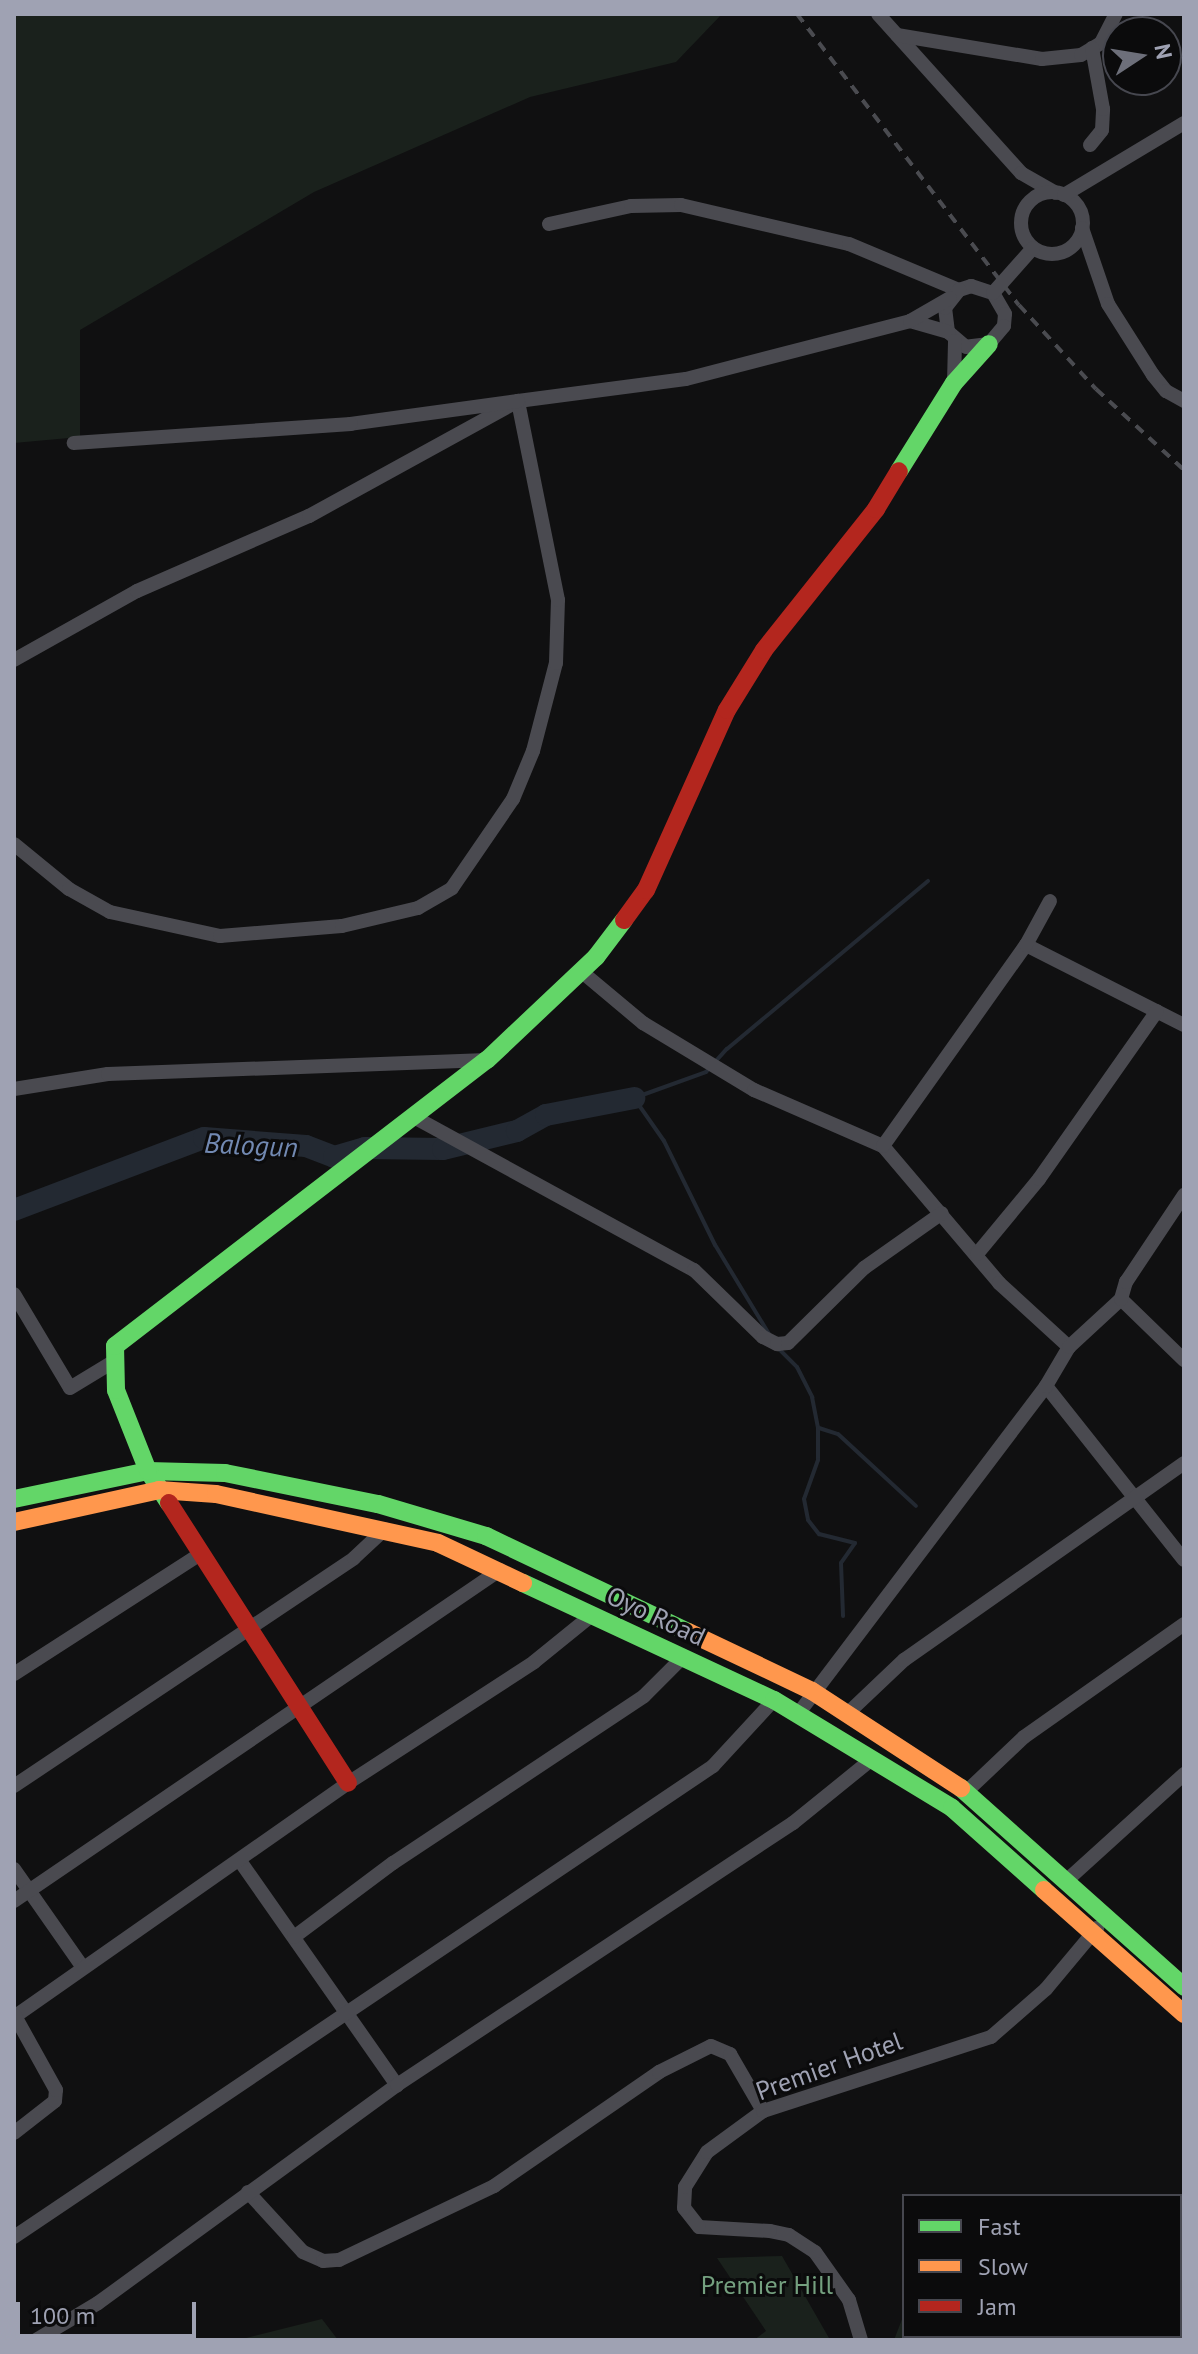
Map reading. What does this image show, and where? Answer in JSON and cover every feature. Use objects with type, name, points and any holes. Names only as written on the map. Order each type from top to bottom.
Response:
[{"type":"main road","points":[[348,1783],[301,1704],[246,1627],[148,1471],[119,1401],[115,1346],[487,1060],[582,972],[646,890],[727,710],[764,650],[884,498],[954,383],[989,344]]},
{"type":"main road","name":"Oyo Road","points":[[14,1499],[148,1471],[270,1480],[444,1521],[812,1691],[966,1792],[1065,1882],[1099,1924],[1184,2014]]},
{"type":"main road","name":"Oyo Road","points":[[14,1522],[159,1490],[216,1494],[438,1543],[798,1714],[952,1808],[1184,1987]]},
{"type":"street","points":[[878,14],[1021,173],[1076,205],[1093,268],[1108,304],[1166,391],[1184,401]]},
{"type":"street","points":[[897,35],[1042,59],[1081,55],[1101,43],[1116,14]]},
{"type":"street","points":[[1090,145],[1102,130],[1103,109],[1092,48]]},
{"type":"street","points":[[1028,205],[1060,194],[1184,123]]},
{"type":"street","points":[[1021,173],[1028,205],[1021,227],[1033,248],[1048,254],[1064,252],[1076,242],[1082,228]]},
{"type":"street","points":[[549,224],[631,206],[681,205],[849,244],[955,294]]},
{"type":"street","points":[[993,293],[1033,248]]},
{"type":"street","points":[[1064,252],[1093,268]]},
{"type":"street","points":[[74,443],[351,424],[686,379],[910,321],[971,286],[993,293],[1005,314],[1004,326],[989,344],[966,347],[952,336],[910,321]]},
{"type":"street","points":[[954,383],[952,336],[944,320],[955,294]]},
{"type":"street","points":[[14,660],[137,591],[309,516],[518,401]]},
{"type":"street","points":[[14,844],[69,889],[110,912],[220,936],[370,921],[418,908],[452,888],[513,799],[533,751],[556,663],[558,600],[518,401]]},
{"type":"street","points":[[883,1146],[1026,945],[1050,901]]},
{"type":"street","points":[[1026,945],[1184,1025]]},
{"type":"street","points":[[582,972],[643,1023],[708,1059],[754,1090],[883,1146],[977,1254],[1069,1347]]},
{"type":"street","points":[[977,1254],[1039,1179],[1157,1011]]},
{"type":"street","points":[[14,1089],[108,1074],[487,1060]]},
{"type":"street","points":[[414,1117],[694,1270],[771,1341],[788,1343],[864,1268],[942,1213]]},
{"type":"street","points":[[798,1714],[812,1691],[1046,1386],[1069,1347],[1121,1299],[1126,1282],[1184,1195]]},
{"type":"street","points":[[14,1294],[70,1388],[116,1360]]},
{"type":"street","points":[[1121,1299],[1184,1360]]},
{"type":"street","points":[[1046,1386],[1138,1496],[1184,1560]]},
{"type":"street","points":[[847,1714],[904,1660],[1184,1463]]},
{"type":"street","points":[[14,1786],[246,1627],[354,1558],[385,1529]]},
{"type":"street","points":[[14,1674],[199,1555]]},
{"type":"street","points":[[14,1901],[500,1570]]},
{"type":"street","points":[[14,2133],[55,2101],[56,2090],[14,2016],[348,1783],[534,1662],[592,1615]]},
{"type":"street","points":[[966,1792],[1024,1737],[1184,1624]]},
{"type":"street","points":[[294,1937],[393,1863],[644,1696],[683,1657]]},
{"type":"street","points":[[14,2237],[713,1766],[774,1700]]},
{"type":"street","points":[[36,2340],[98,2303],[397,2085],[793,1823],[872,1759]]},
{"type":"street","points":[[1065,1882],[1184,1774]]},
{"type":"street","points":[[240,1861],[397,2085]]},
{"type":"street","points":[[14,1869],[82,1966]]},
{"type":"street","name":"Premier Hotel","points":[[861,2340],[849,2300],[804,2243],[770,2231],[699,2227],[684,2208],[685,2187],[707,2152],[763,2111],[991,2037],[1046,1989],[1099,1924]]},
{"type":"street","points":[[248,2192],[303,2252],[323,2261],[339,2260],[494,2186],[659,2072],[711,2046],[730,2054],[763,2111]]},
{"type":"green space","points":[[14,14],[722,14],[676,62],[530,97],[314,192],[80,330],[80,437],[14,443]]},
{"type":"green space","name":"Premier Hill","points":[[782,2256],[830,2340],[754,2340],[766,2331],[717,2258]]},
{"type":"green space","points":[[1182,2301],[1184,2340],[894,2340],[902,2319],[902,2338],[1182,2338]]},
{"type":"green space","points":[[322,2319],[338,2340],[238,2340]]},
{"type":"waterway","points":[[769,1334],[715,1245],[664,1141],[634,1098],[706,1072],[727,1049],[928,881]]},
{"type":"waterway","name":"Balogun","points":[[14,1210],[204,1138],[306,1146],[334,1157],[365,1148],[443,1149],[517,1131],[546,1115],[634,1098]]},
{"type":"waterway","points":[[778,1348],[797,1367],[812,1397],[818,1427],[818,1460],[804,1499],[808,1520],[819,1534],[855,1543],[841,1563],[843,1616]]},
{"type":"waterway","points":[[819,1428],[838,1434],[916,1506]]},
{"type":"railway","points":[[797,14],[1019,305],[1096,389],[1184,470]]},
{"type":"traffic: fast","points":[[899,471],[954,383],[989,344]]},
{"type":"traffic: fast","points":[[169,1503],[148,1471],[116,1390],[115,1346],[487,1060],[596,957],[624,920]]},
{"type":"traffic: fast","points":[[14,1499],[148,1471],[225,1473],[378,1504],[486,1536],[688,1632]]},
{"type":"traffic: fast","points":[[523,1583],[774,1700],[952,1808],[1044,1890]]},
{"type":"traffic: fast","points":[[961,1788],[1184,1987]]},
{"type":"traffic: slow","points":[[14,1522],[159,1490],[216,1494],[438,1543],[523,1583]]},
{"type":"traffic: slow","points":[[688,1632],[812,1691],[961,1788]]},
{"type":"traffic: slow","points":[[1044,1890],[1184,2014]]},
{"type":"traffic: jam","points":[[624,920],[646,890],[727,710],[764,650],[876,509],[899,471]]},
{"type":"traffic: jam","points":[[169,1503],[348,1783]]}]
